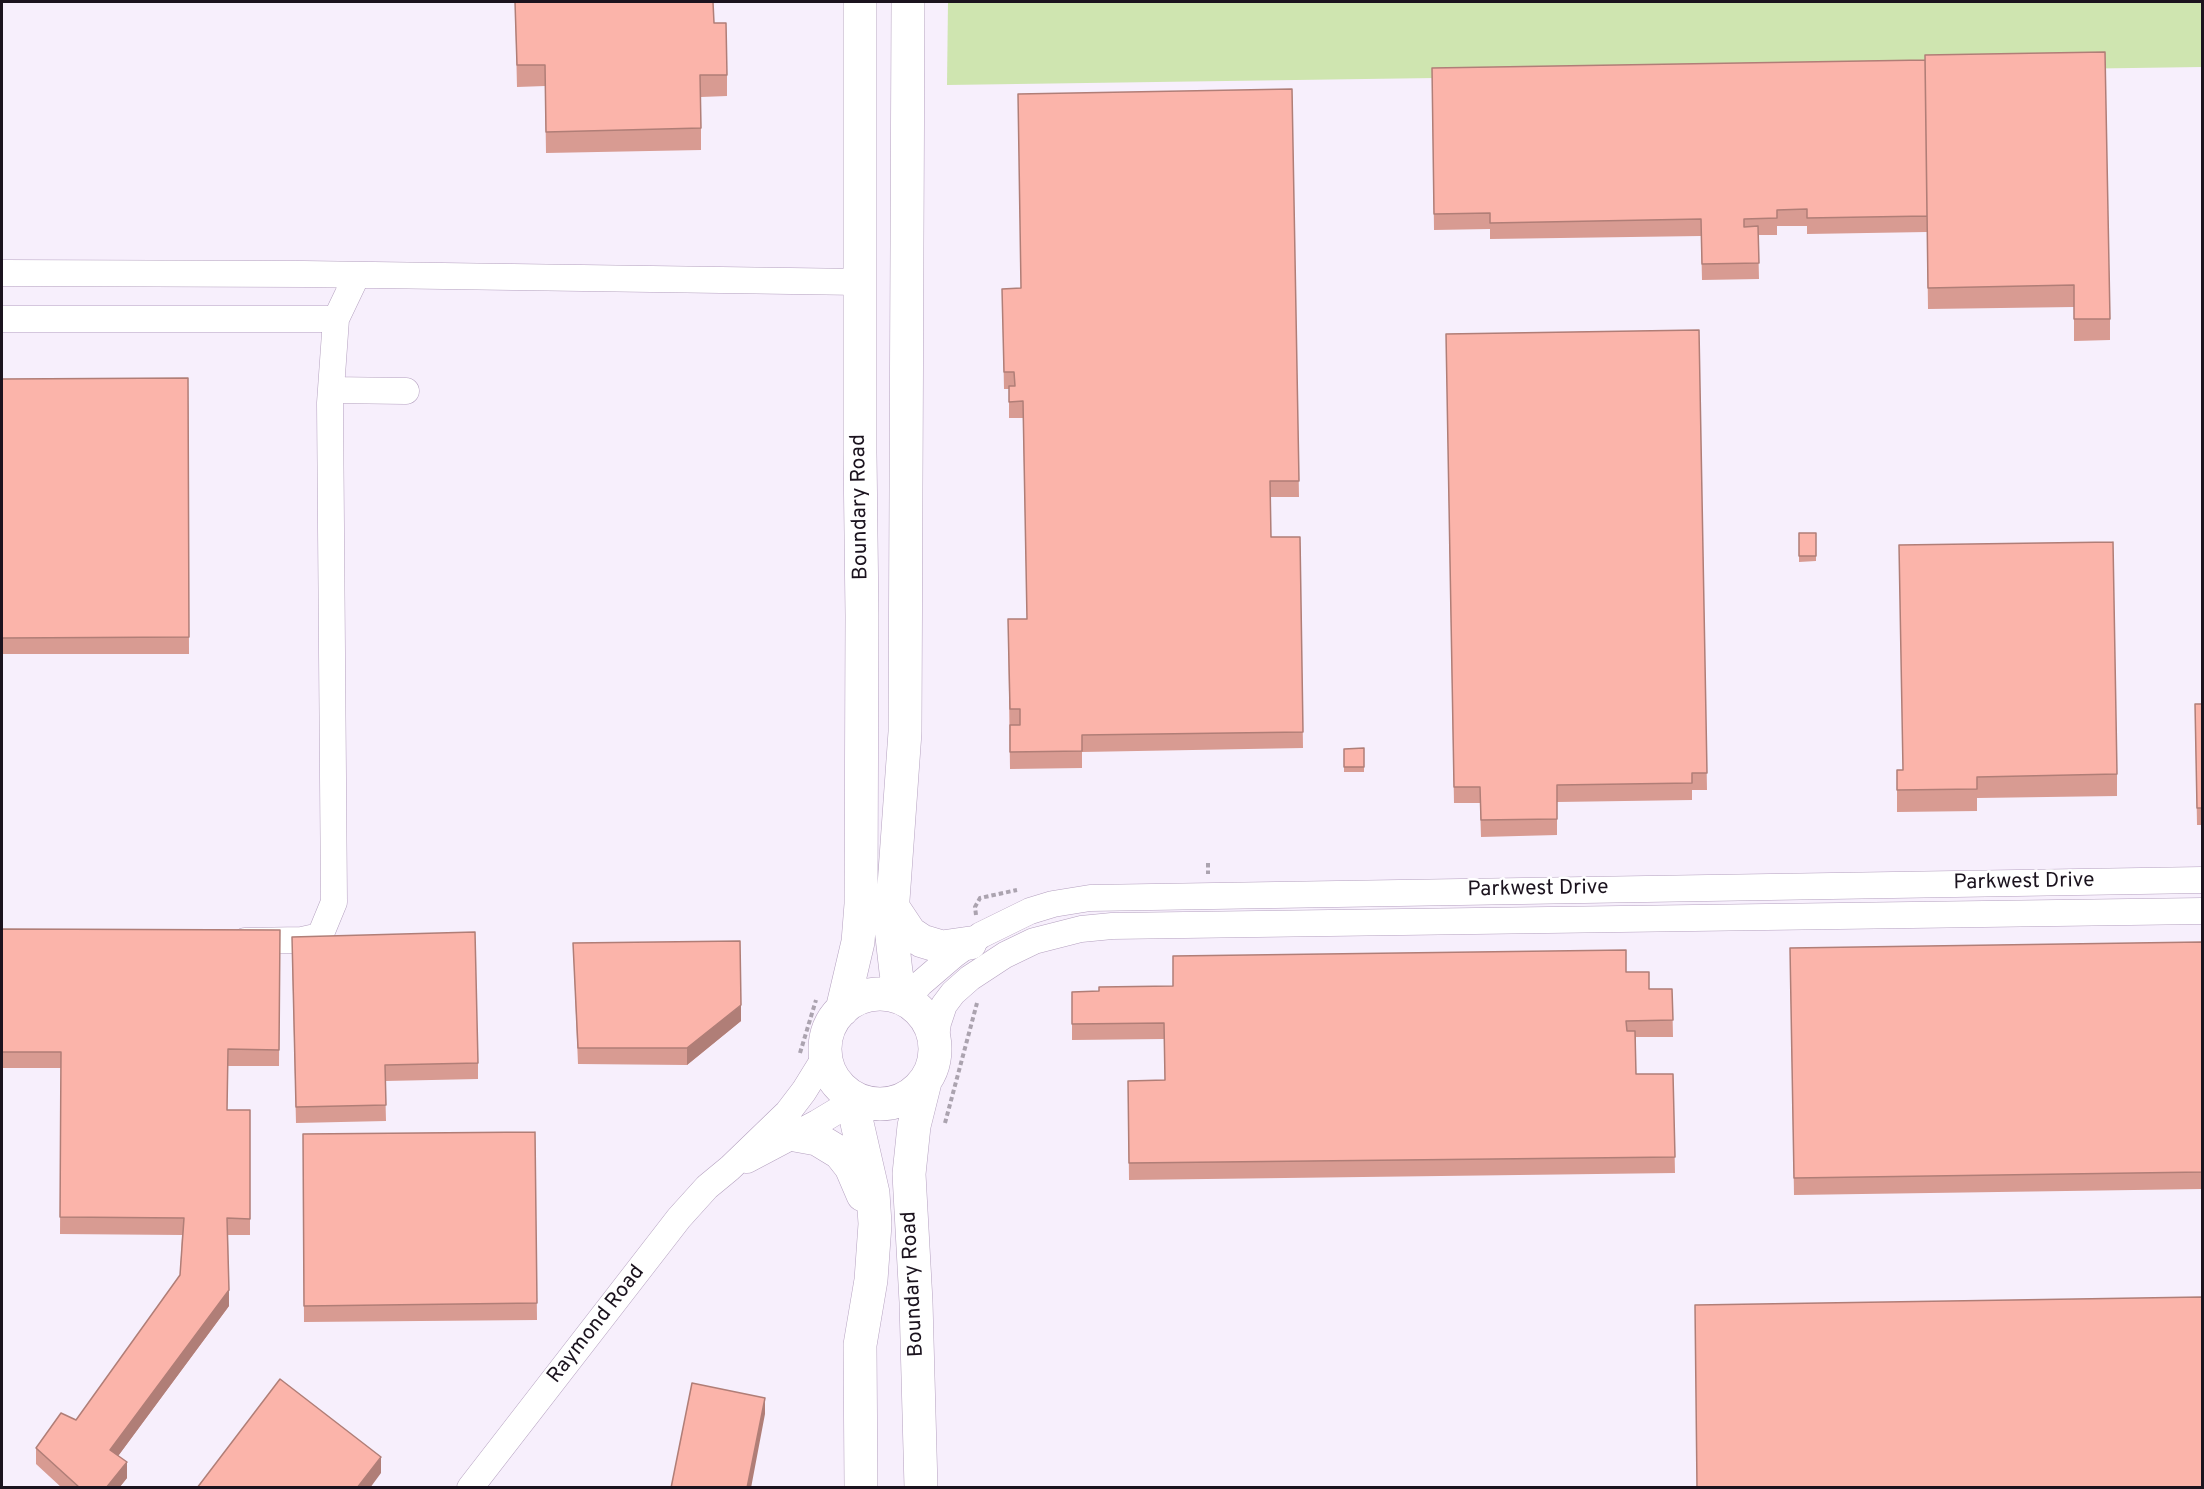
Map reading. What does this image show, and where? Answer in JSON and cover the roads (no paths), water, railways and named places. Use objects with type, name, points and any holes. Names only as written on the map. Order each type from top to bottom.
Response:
[{"type":"main road","name":"Boundary Road","points":[[842,1010],[858,942],[861,904],[860,2]]},
{"type":"main road","name":"Boundary Road","points":[[903,999],[893,948],[892,906],[905,732],[908,2]]},
{"type":"main road","points":[[892,906],[910,933],[922,941],[942,947],[970,943]]},
{"type":"main road","points":[[872,995],[889,995],[903,999],[918,1009],[927,1022],[935,1044],[933,1064],[925,1082],[908,1097],[887,1104],[865,1103],[854,1099],[835,1081],[825,1057],[828,1031],[842,1010],[856,1000],[872,995]]},
{"type":"main road","name":"Boundary Road","points":[[921,1488],[916,1302],[909,1174],[914,1126],[925,1082]]},
{"type":"main road","name":"Boundary Road","points":[[854,1099],[857,1123],[873,1193],[875,1224],[872,1271],[860,1345],[861,1488]]},
{"type":"main road","points":[[795,1135],[817,1139],[840,1153],[851,1167],[875,1224]]},
{"type":"street","points":[[2,273],[860,282]]},
{"type":"street","points":[[221,941],[302,940],[320,936],[334,902],[331,390],[336,319],[357,275]]},
{"type":"street","points":[[2,319],[336,319]]},
{"type":"street","points":[[331,390],[406,391]]},
{"type":"street","name":"Parkwest Drive","points":[[903,999],[970,943],[1011,918],[1053,903],[1111,896],[2202,880]]},
{"type":"street","points":[[1408,892],[1408,921]]},
{"type":"street","name":"Parkwest Drive","points":[[935,1044],[944,1005],[953,993],[970,978],[1005,955],[1053,935],[1112,926],[2202,911]]},
{"type":"street","name":"Raymond Road","points":[[470,1488],[680,1218],[707,1187],[788,1112],[825,1057]]},
{"type":"street","name":"Raymond Road","points":[[730,1168],[795,1135],[854,1099]]}]
